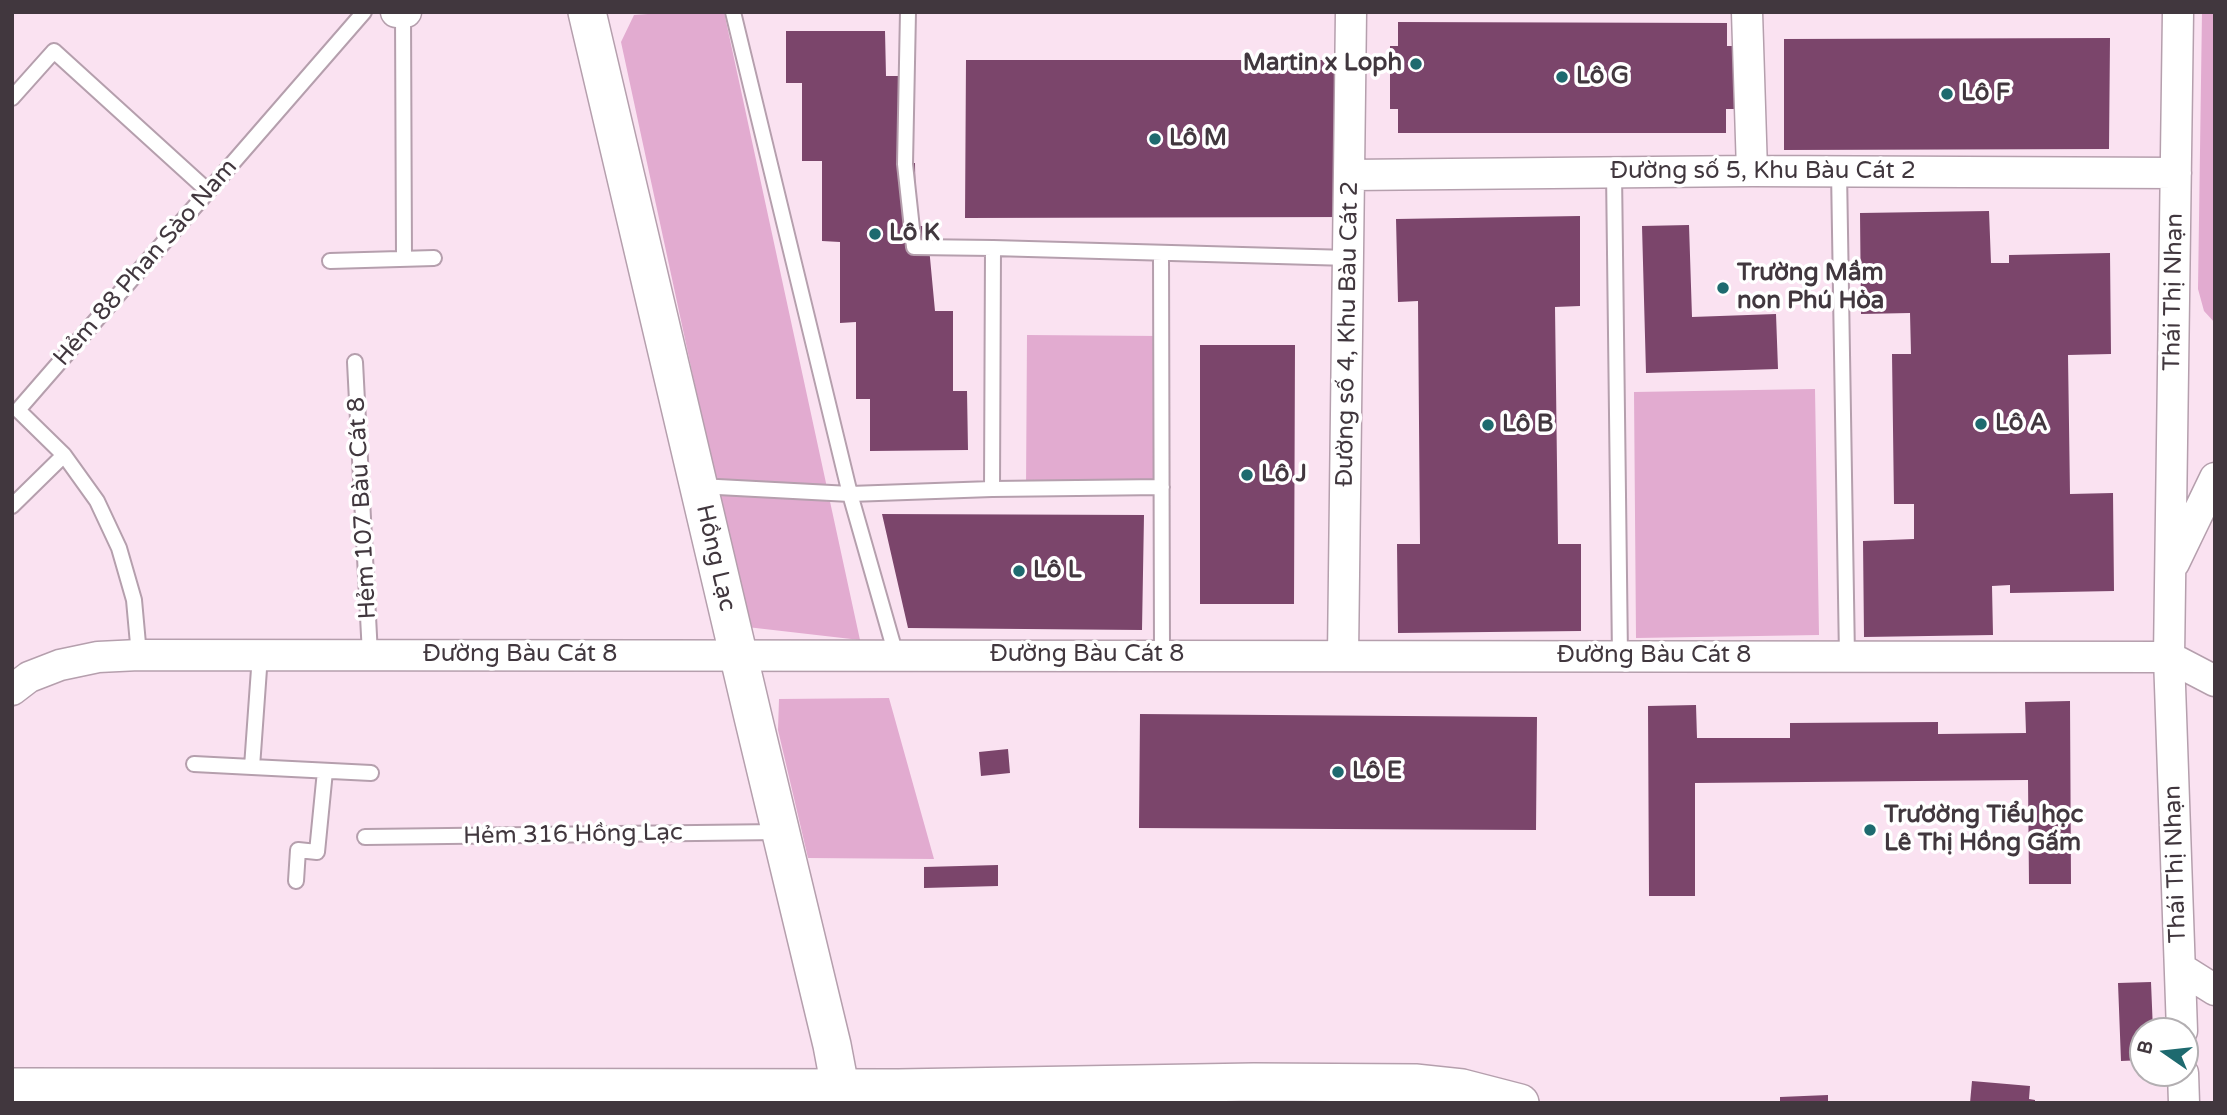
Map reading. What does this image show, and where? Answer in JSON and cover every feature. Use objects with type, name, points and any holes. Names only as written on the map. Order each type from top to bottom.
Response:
[{"type":"street","points":[[396,12],[405,13]]},
{"type":"street","name":"Hồng Lạc","points":[[587,12],[842,1095]]},
{"type":"street","name":"Đường số 4, Khu Bàu Cát 2","points":[[1343,655],[1351,12]]},
{"type":"street","points":[[1747,12],[1752,171]]},
{"type":"street","name":"Thái Thị Nhạn","points":[[2178,12],[2169,657],[2182,1017]]},
{"type":"street","name":"Đường số 5, Khu Bàu Cát 2","points":[[1350,175],[1752,171],[2176,173]]},
{"type":"street","name":"Thái Thị Nhạn","points":[[2170,571],[2215,478]]},
{"type":"street","name":"Đường Bàu Cát 8","points":[[12,690],[29,677],[60,665],[98,657],[139,655],[2169,657]]},
{"type":"street","points":[[2169,657],[2215,681]]},
{"type":"street","points":[[2180,968],[2215,990]]},
{"type":"street","points":[[12,1087],[842,1095],[1254,1087],[1361,1093],[1415,1083],[1462,1088],[1520,1103]]},
{"type":"lane","name":"Hẻm 88 Phan Sào Nam","points":[[139,655],[134,600],[119,548],[97,501],[64,455],[15,407],[364,12]]},
{"type":"lane","points":[[733,12],[850,494],[896,655]]},
{"type":"lane","points":[[908,12],[905,164],[914,247],[1349,258]]},
{"type":"lane","points":[[404,258],[405,13]]},
{"type":"lane","points":[[12,97],[54,51],[208,191]]},
{"type":"lane","points":[[1839,171],[1847,657]]},
{"type":"lane","points":[[1614,172],[1620,656]]},
{"type":"lane","points":[[992,489],[993,248]]},
{"type":"lane","points":[[1161,253],[1162,655]]},
{"type":"lane","points":[[330,261],[434,258]]},
{"type":"lane","name":"Hẻm 107 Bàu Cát 8","points":[[355,362],[370,654]]},
{"type":"lane","points":[[12,506],[64,455]]},
{"type":"lane","points":[[698,486],[850,494],[1162,487]]},
{"type":"lane","points":[[253,767],[260,654]]},
{"type":"lane","points":[[194,764],[371,773]]},
{"type":"lane","points":[[296,881],[298,850],[317,852],[324,771]]},
{"type":"lane","name":"Hẻm 316 Hồng Lạc","points":[[365,837],[781,832]]},
{"type":"shaded area","points":[[724,12],[860,640],[747,627],[621,42],[634,15]]},
{"type":"shaded area","points":[[2202,12],[2215,12],[2215,323],[2204,311],[2198,289]]},
{"type":"shaded area","points":[[1027,335],[1160,336],[1159,490],[1026,489]]},
{"type":"shaded area","points":[[1815,389],[1819,635],[1636,638],[1634,392]]},
{"type":"shaded area","points":[[889,698],[934,859],[808,858],[778,730],[779,699]]},
{"type":"building","name":"Lô G","points":[[1398,22],[1727,23],[1727,46],[1735,46],[1735,109],[1726,109],[1726,133],[1398,133],[1398,109],[1390,109],[1390,46],[1398,46]]},
{"type":"building","name":"Lô K","points":[[786,31],[885,31],[886,76],[900,76],[900,164],[915,163],[916,226],[927,226],[935,311],[953,311],[953,391],[967,391],[968,450],[870,451],[870,399],[856,399],[856,322],[840,323],[840,242],[822,241],[822,161],[802,161],[802,83],[786,83]]},
{"type":"building","name":"Lô F","points":[[2110,38],[2109,149],[1784,150],[1784,39]]},
{"type":"building","name":"Lô M","points":[[966,60],[1344,60],[1344,217],[965,218]]},
{"type":"building","name":"Lô A","points":[[1989,211],[1991,263],[2009,263],[2009,255],[2110,253],[2111,354],[2068,355],[2070,494],[2113,493],[2114,591],[2010,593],[2010,585],[1992,586],[1993,635],[1864,637],[1863,541],[1914,539],[1914,504],[1894,504],[1892,354],[1911,354],[1910,313],[1861,314],[1860,213]]},
{"type":"building","name":"Lô B","points":[[1580,216],[1580,306],[1555,307],[1558,544],[1581,544],[1581,631],[1398,633],[1397,544],[1420,544],[1418,301],[1398,302],[1396,219]]},
{"type":"building","points":[[1689,225],[1692,317],[1776,314],[1778,369],[1646,373],[1642,226]]},
{"type":"building","name":"Lô J","points":[[1200,345],[1295,345],[1294,604],[1200,604]]},
{"type":"building","name":"Lô L","points":[[882,514],[1144,515],[1142,630],[908,628]]},
{"type":"building","points":[[2070,701],[2071,884],[2029,884],[2028,780],[1695,783],[1695,896],[1649,896],[1648,706],[1696,705],[1697,738],[1790,738],[1790,723],[1938,722],[1938,734],[2026,733],[2025,702]]},
{"type":"building","name":"Lô E","points":[[1140,714],[1537,717],[1536,830],[1139,828]]},
{"type":"building","points":[[1008,749],[1010,773],[981,776],[979,752]]},
{"type":"building","points":[[998,865],[998,886],[924,888],[924,867]]},
{"type":"building","points":[[2151,982],[2152,1017],[2129,1017],[2129,1061],[2121,1061],[2118,983]]},
{"type":"building","points":[[1972,1081],[2030,1086],[2029,1099],[2035,1100],[2035,1103],[1970,1103]]},
{"type":"building","points":[[1828,1095],[1828,1103],[1780,1103],[1780,1097]]},
{"type":"place","name":"Martin x Loph","points":[[1416,64]]},
{"type":"place","name":"Lô G","points":[[1562,77]]},
{"type":"place","name":"Lô F","points":[[1947,94]]},
{"type":"place","name":"Lô M","points":[[1155,139]]},
{"type":"place","name":"Lô K","points":[[875,234]]},
{"type":"place","name":"Trường Mầm non Phú Hòa","points":[[1723,288]]},
{"type":"place","name":"Lô A","points":[[1981,424]]},
{"type":"place","name":"Lô B","points":[[1488,425]]},
{"type":"place","name":"Lô J","points":[[1247,475]]},
{"type":"place","name":"Lô L","points":[[1019,571]]},
{"type":"place","name":"Lô E","points":[[1338,772]]},
{"type":"place","name":"Trươờng Tiểu học Lê Thị Hồng Gấm","points":[[1870,830]]}]
